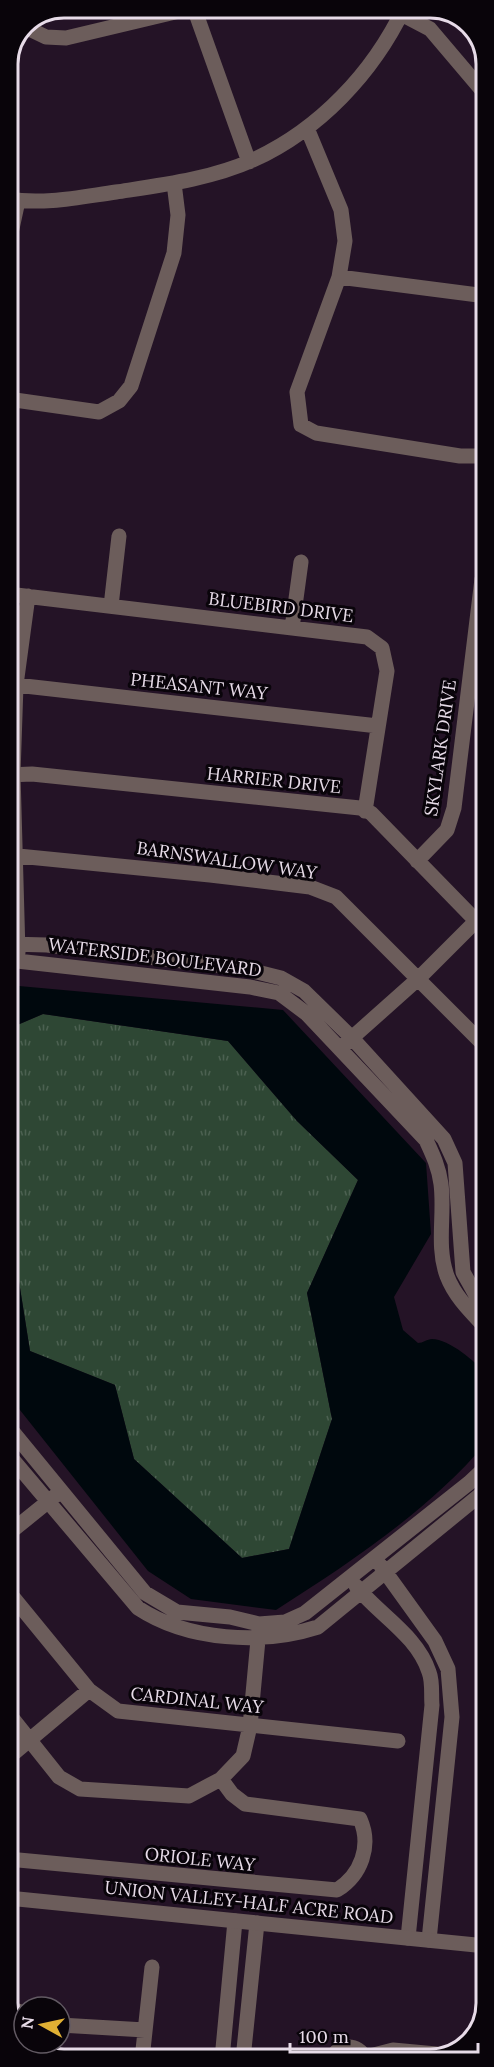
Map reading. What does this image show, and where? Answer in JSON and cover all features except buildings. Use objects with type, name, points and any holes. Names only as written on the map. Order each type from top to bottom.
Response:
[{"type":"street","points":[[32,30],[45,37],[66,38],[151,18]]},
{"type":"street","points":[[197,18],[249,162]]},
{"type":"street","points":[[18,200],[53,201],[174,183],[249,162],[307,128],[353,87],[394,29],[396,18]]},
{"type":"street","points":[[411,18],[430,29],[442,41],[476,83]]},
{"type":"street","points":[[307,128],[341,210],[345,241],[339,277],[297,392],[301,425],[315,433],[459,456],[476,456]]},
{"type":"street","points":[[18,400],[99,412],[119,400],[131,386],[174,253],[178,215],[174,183]]},
{"type":"street","points":[[339,277],[476,295]]},
{"type":"street","points":[[111,606],[118,536]]},
{"type":"street","points":[[292,628],[301,562]]},
{"type":"street","name":"BLUEBIRD DRIVE","points":[[18,595],[367,637],[382,648],[387,671],[365,811]]},
{"type":"street","points":[[18,670],[28,596]]},
{"type":"street","name":"SKYLARK DRIVE","points":[[417,861],[447,830],[454,808],[476,684]]},
{"type":"street","name":"PHEASANT WAY","points":[[18,685],[378,726]]},
{"type":"street","name":"HARRIER DRIVE","points":[[18,775],[32,774],[365,811]]},
{"type":"street","points":[[365,811],[476,915]]},
{"type":"street","name":"BARNSWALLOW WAY","points":[[18,856],[310,888],[336,897],[476,1037]]},
{"type":"street","points":[[338,1050],[476,927]]},
{"type":"street","name":"WATERSIDE BOULEVARD","points":[[18,945],[241,968],[281,978],[304,991],[352,1038],[444,1139],[455,1163],[463,1272],[476,1295]]},
{"type":"street","name":"WATERSIDE BOULEVARD","points":[[18,960],[250,987],[279,993],[307,1014],[338,1050],[426,1140],[437,1161],[442,1185],[441,1242],[447,1275],[460,1301],[476,1318]]},
{"type":"street","points":[[18,1438],[145,1593],[177,1612],[230,1617],[258,1631],[305,1613],[375,1559],[476,1475]]},
{"type":"street","points":[[18,1466],[138,1608],[158,1621],[180,1630],[258,1631],[291,1636],[318,1627],[476,1498]]},
{"type":"street","points":[[18,1526],[62,1490]]},
{"type":"street","points":[[375,1559],[387,1572],[435,1641],[448,1669],[452,1717],[429,1940]]},
{"type":"street","points":[[350,1579],[361,1593],[396,1624],[420,1654],[430,1673],[432,1705],[408,1938]]},
{"type":"street","name":"CARDINAL WAY","points":[[18,1603],[89,1690],[118,1711],[398,1741]]},
{"type":"street","points":[[18,1726],[59,1777],[80,1789],[189,1796],[221,1779],[243,1756],[250,1726],[258,1631]]},
{"type":"street","points":[[18,1750],[89,1690]]},
{"type":"street","name":"ORIOLE WAY","points":[[18,1860],[337,1890],[350,1882],[359,1869],[364,1850],[363,1827],[360,1819],[245,1804],[232,1794],[221,1779]]},
{"type":"street","name":"UNION VALLEY-HALF ACRE ROAD","points":[[18,1899],[476,1945]]},
{"type":"street","points":[[223,2049],[235,1921]]},
{"type":"street","points":[[244,2049],[256,1923]]},
{"type":"street","points":[[143,2049],[152,1967]]},
{"type":"street","points":[[226,2019],[237,2025],[247,2019]]},
{"type":"street","points":[[72,2026],[145,2030]]},
{"type":"street","points":[[341,2049],[345,2047],[358,2049]]},
{"type":"green space","points":[[43,1014],[228,1041],[297,1121],[358,1180],[307,1293],[332,1419],[289,1549],[242,1558],[134,1459],[115,1385],[30,1351],[18,1275],[18,1025]]},
{"type":"shaded area","points":[[18,986],[283,1010],[426,1163],[431,1234],[394,1297],[403,1330],[418,1343],[432,1339],[439,1340],[454,1347],[476,1363],[476,1454],[414,1513],[360,1554],[276,1610],[191,1599],[148,1571],[18,1408],[18,1275],[30,1351],[115,1385],[134,1459],[242,1558],[289,1549],[332,1419],[307,1293],[358,1180],[297,1121],[228,1041],[43,1014],[18,1025]]}]
